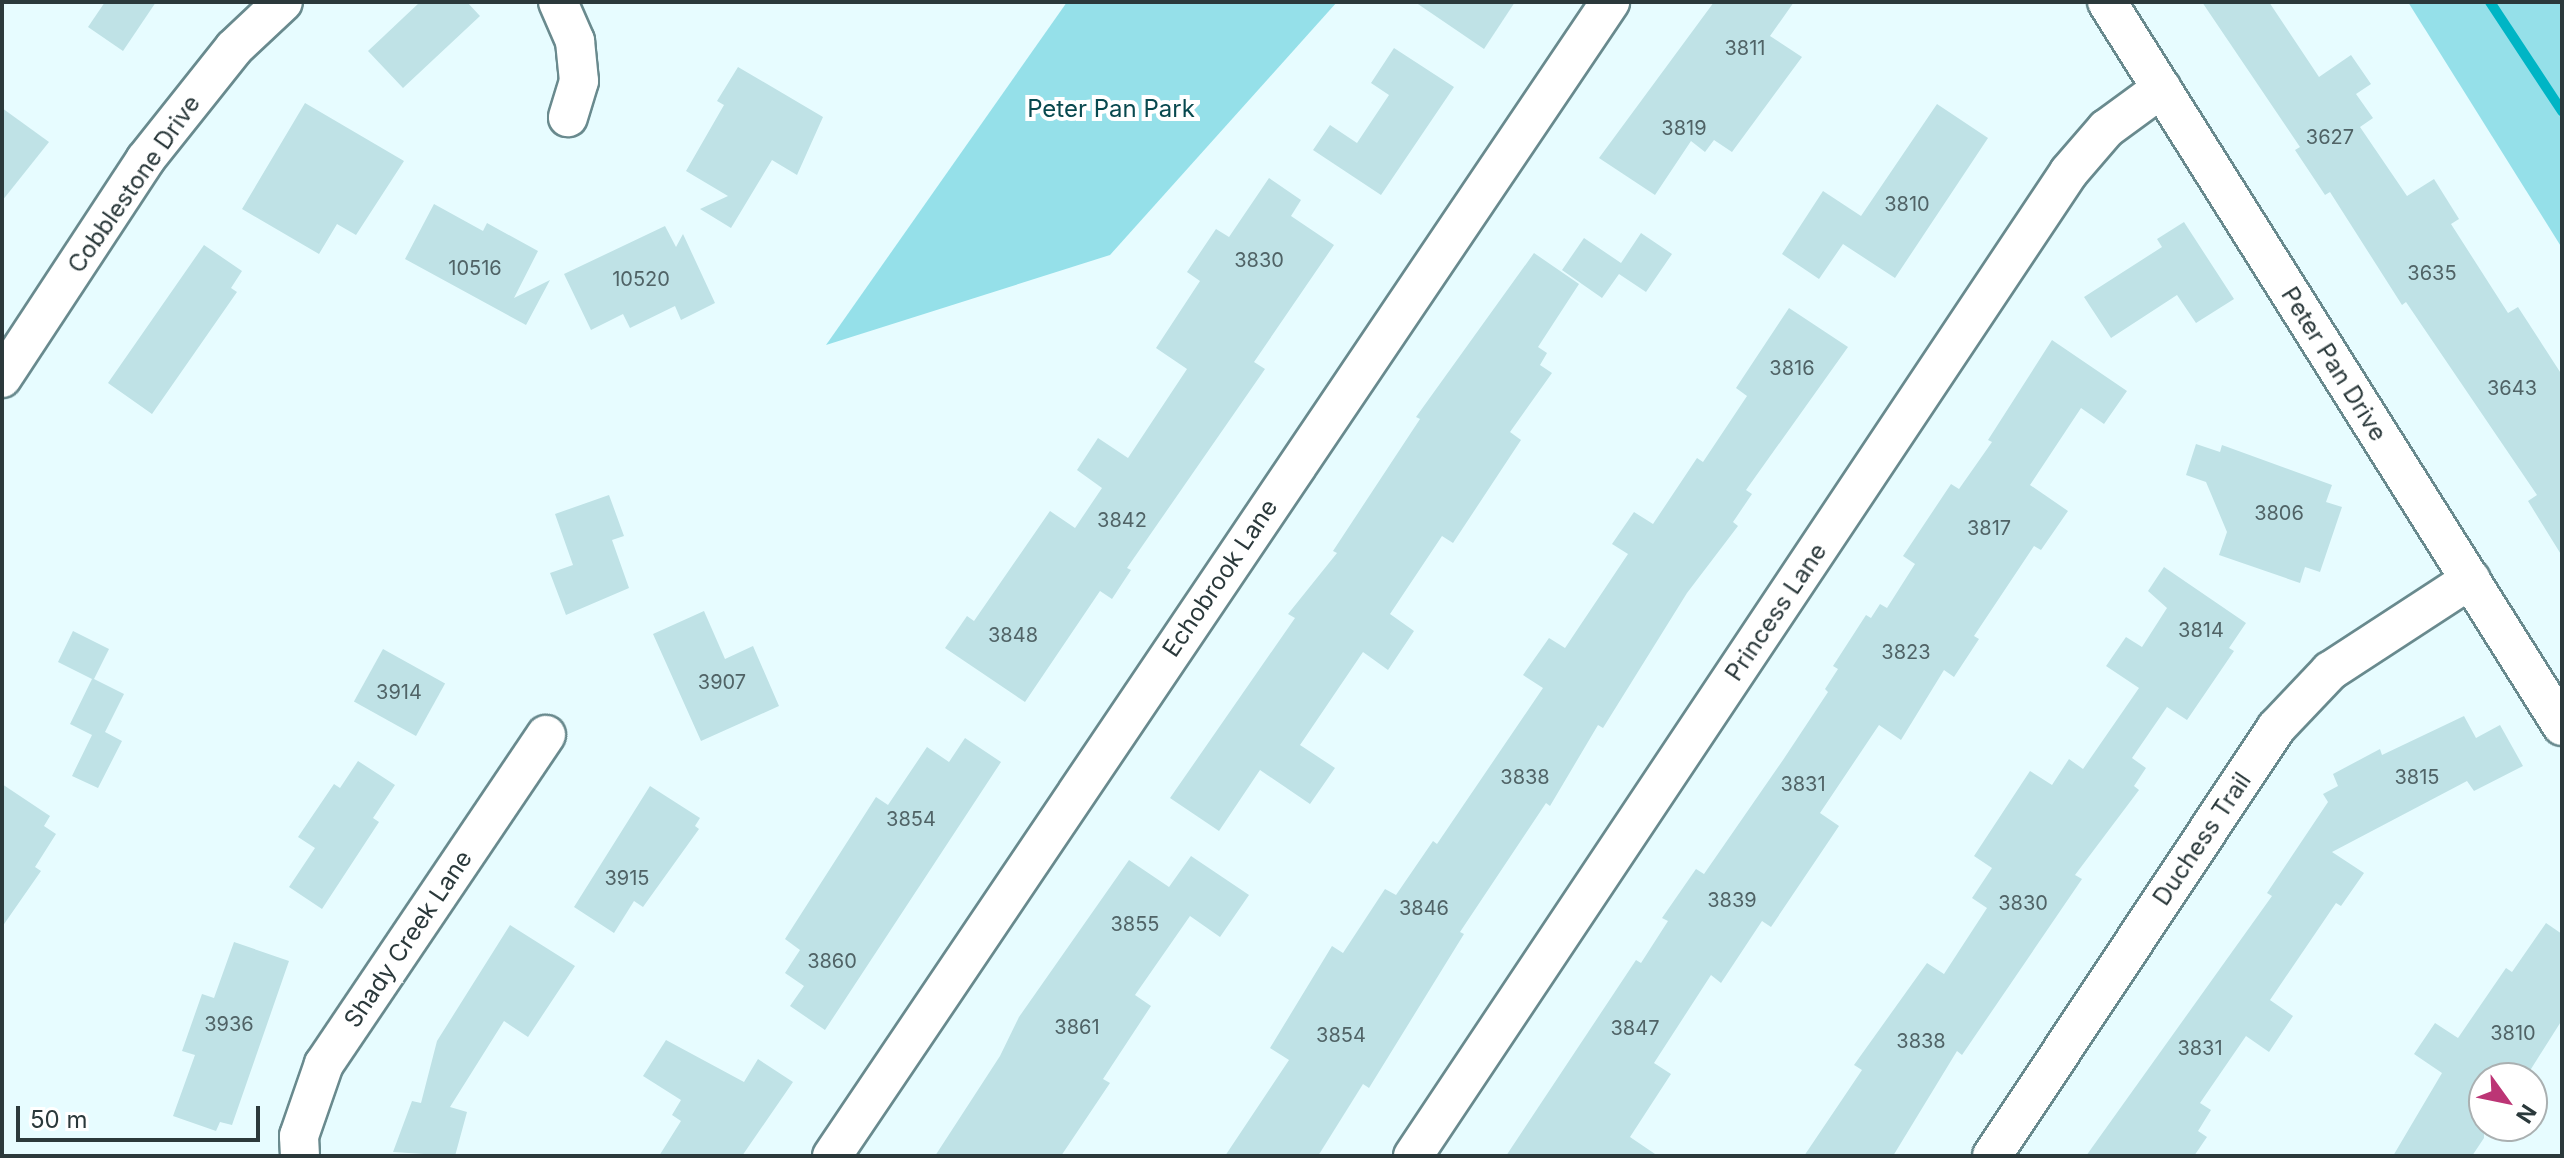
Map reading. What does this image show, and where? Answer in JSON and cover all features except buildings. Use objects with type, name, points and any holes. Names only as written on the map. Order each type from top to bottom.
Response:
[{"type":"street","name":"Cobblestone Drive","points":[[2,378],[145,160],[234,48],[283,2]]},
{"type":"street","points":[[558,2],[575,41],[579,81],[568,117]]},
{"type":"street","name":"Echobrook Lane","points":[[832,1156],[1610,2]]},
{"type":"street","name":"Peter Pan Drive","points":[[2107,2],[2562,726]]},
{"type":"street","name":"Princess Lane","points":[[1413,1156],[2069,172],[2106,129],[2162,88]]},
{"type":"street","name":"Duchess Trail","points":[[1992,1156],[2276,728],[2330,671],[2471,579]]},
{"type":"street","name":"Shady Creek Lane","points":[[300,1156],[299,1136],[324,1064],[546,735]]},
{"type":"green space","name":"Peter Pan Park","points":[[1067,2],[1337,2],[1110,255],[826,345]]},
{"type":"green space","points":[[2408,2],[2562,2],[2562,248]]},
{"type":"waterway","points":[[2490,2],[2562,111]]}]
